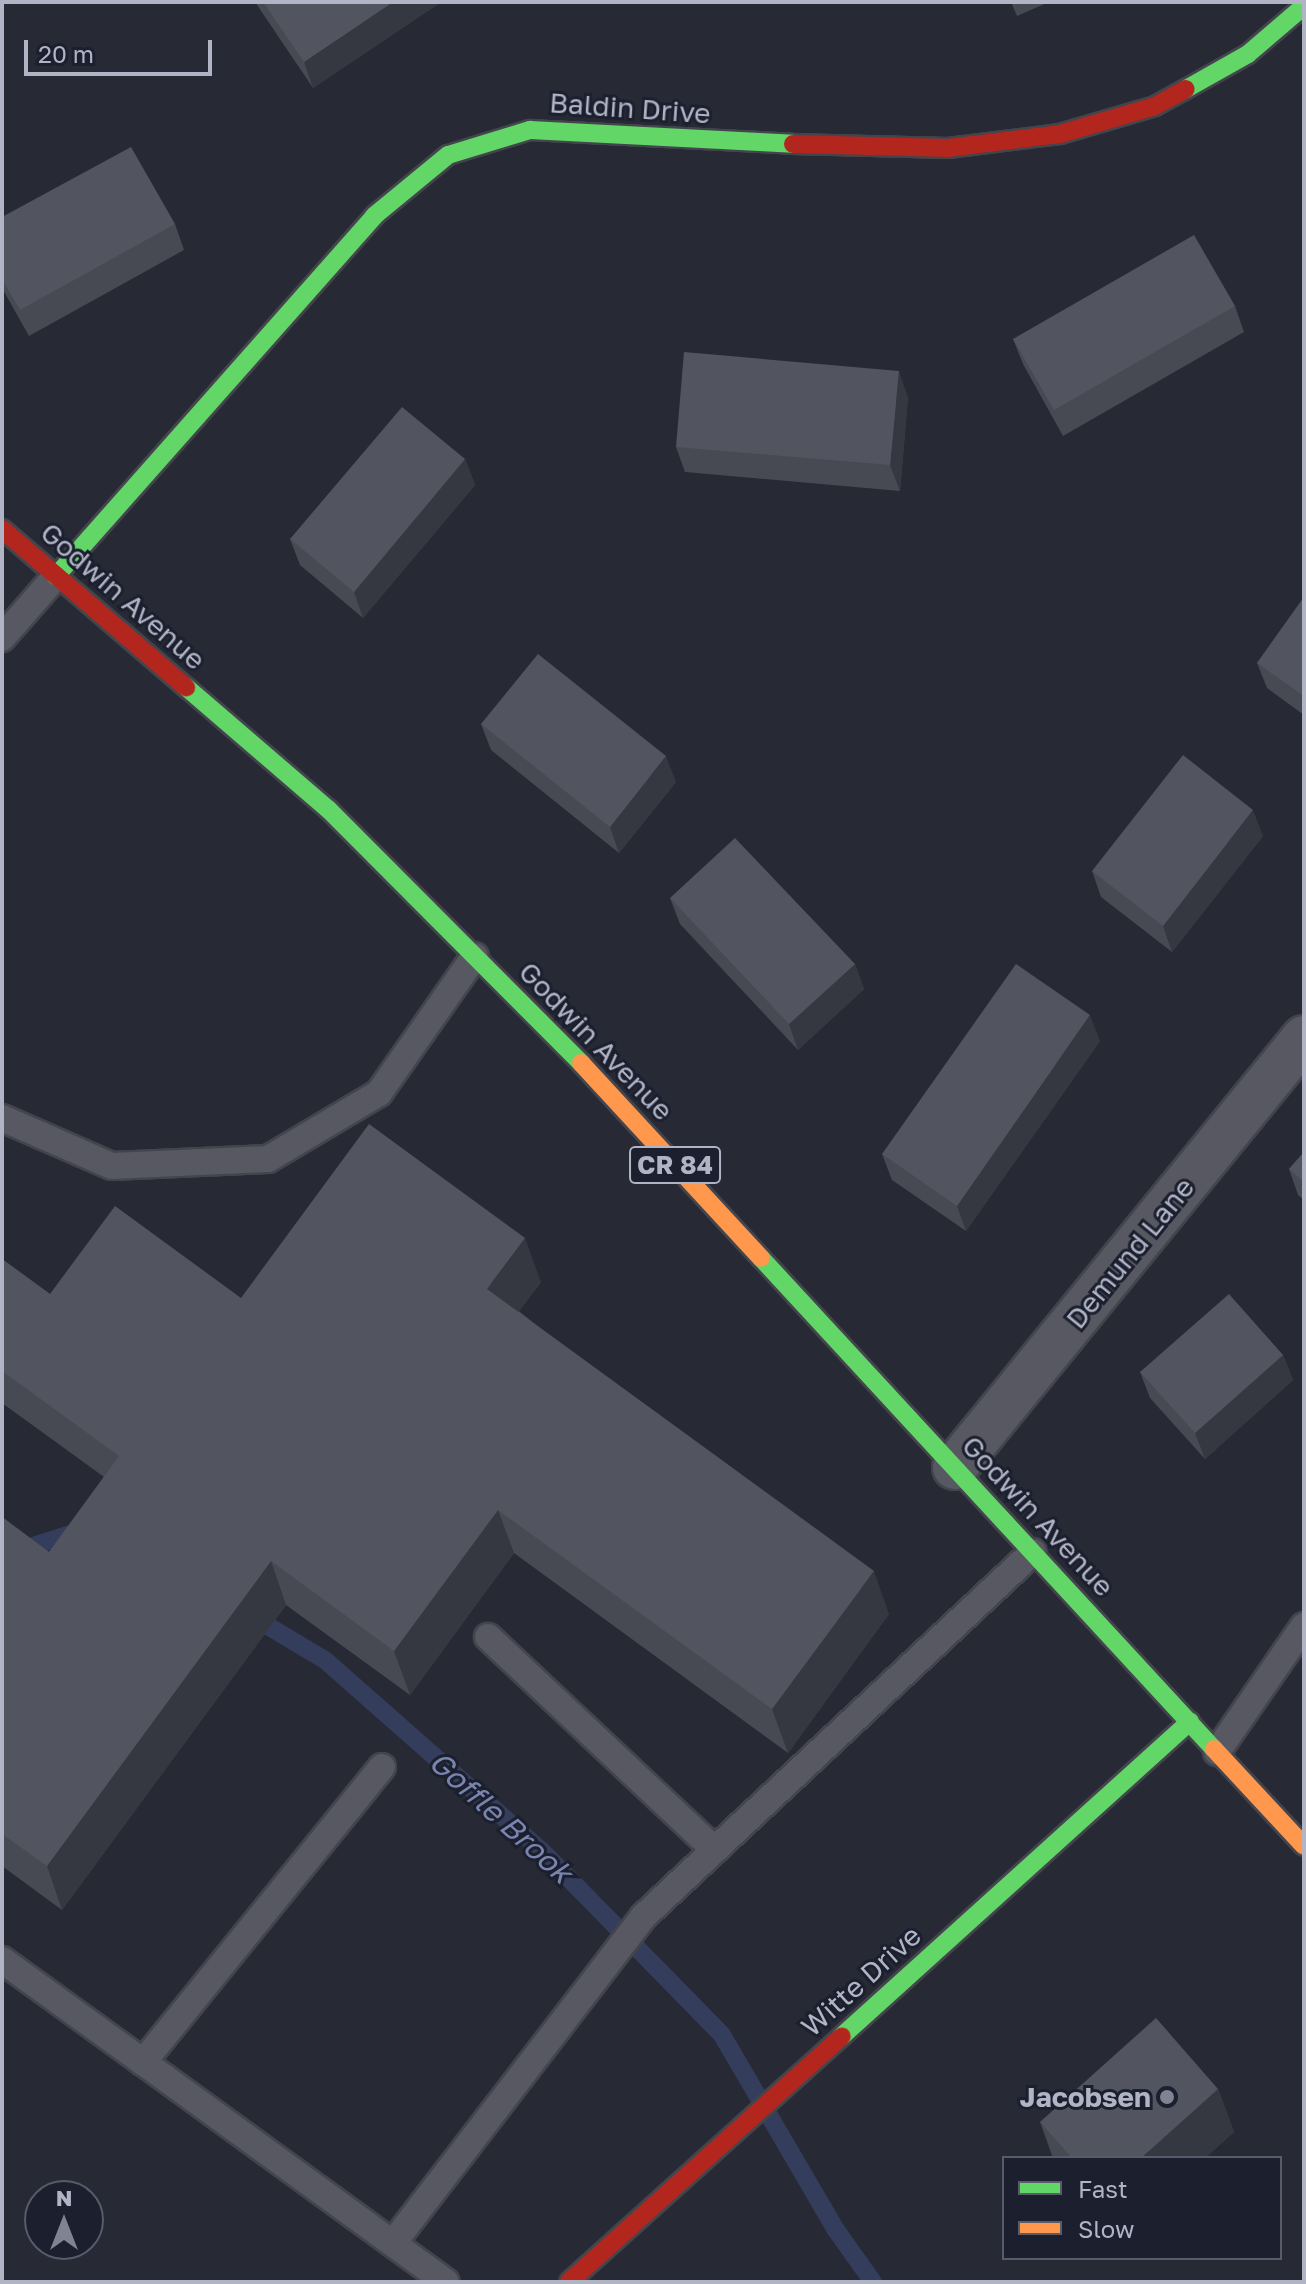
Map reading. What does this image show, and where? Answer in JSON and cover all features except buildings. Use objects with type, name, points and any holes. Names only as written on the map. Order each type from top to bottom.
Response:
[{"type":"street","name":"Baldin Drive","points":[[56,576],[374,216],[448,155],[530,130],[648,140],[948,148],[1060,134],[1155,106],[1248,54],[1304,6]]},
{"type":"street","name":"Godwin Avenue","points":[[2,529],[328,809],[475,956],[955,1467],[1304,1846]]},
{"type":"street","name":"Demund Lane","points":[[955,1467],[1304,1038]]},
{"type":"street","name":"Witte Drive","points":[[569,2282],[1190,1722]]},
{"type":"lane","points":[[2,638],[56,576]]},
{"type":"lane","points":[[2,1118],[112,1166],[268,1159],[379,1093],[475,956]]},
{"type":"lane","points":[[393,2243],[617,1945],[643,1917],[1033,1552]]},
{"type":"lane","points":[[1217,1752],[1304,1626]]},
{"type":"lane","points":[[488,1637],[715,1850]]},
{"type":"lane","points":[[143,2062],[382,1767]]},
{"type":"lane","points":[[2,1960],[446,2282]]},
{"type":"waterway","name":"Goffle Brook","points":[[2,1556],[83,1530]]},
{"type":"waterway","name":"Goffle Brook","points":[[251,1616],[325,1660],[542,1851],[722,2035],[836,2230],[873,2282]]},
{"type":"traffic: fast","points":[[1186,89],[1248,54],[1304,6]]},
{"type":"traffic: fast","points":[[56,576],[374,216],[448,155],[530,130],[793,144]]},
{"type":"traffic: fast","points":[[186,687],[328,809],[581,1063]]},
{"type":"traffic: fast","points":[[761,1258],[1214,1749]]},
{"type":"traffic: fast","points":[[842,2036],[1190,1722]]},
{"type":"traffic: slow","points":[[581,1063],[761,1258]]},
{"type":"traffic: slow","points":[[1214,1749],[1304,1846]]},
{"type":"traffic: jam","points":[[793,144],[948,148],[1060,134],[1155,106],[1186,89]]},
{"type":"traffic: jam","points":[[2,529],[186,687]]},
{"type":"traffic: jam","points":[[569,2282],[842,2036]]},
{"type":"place","name":"Jacobsen","points":[[1167,2097]]}]
